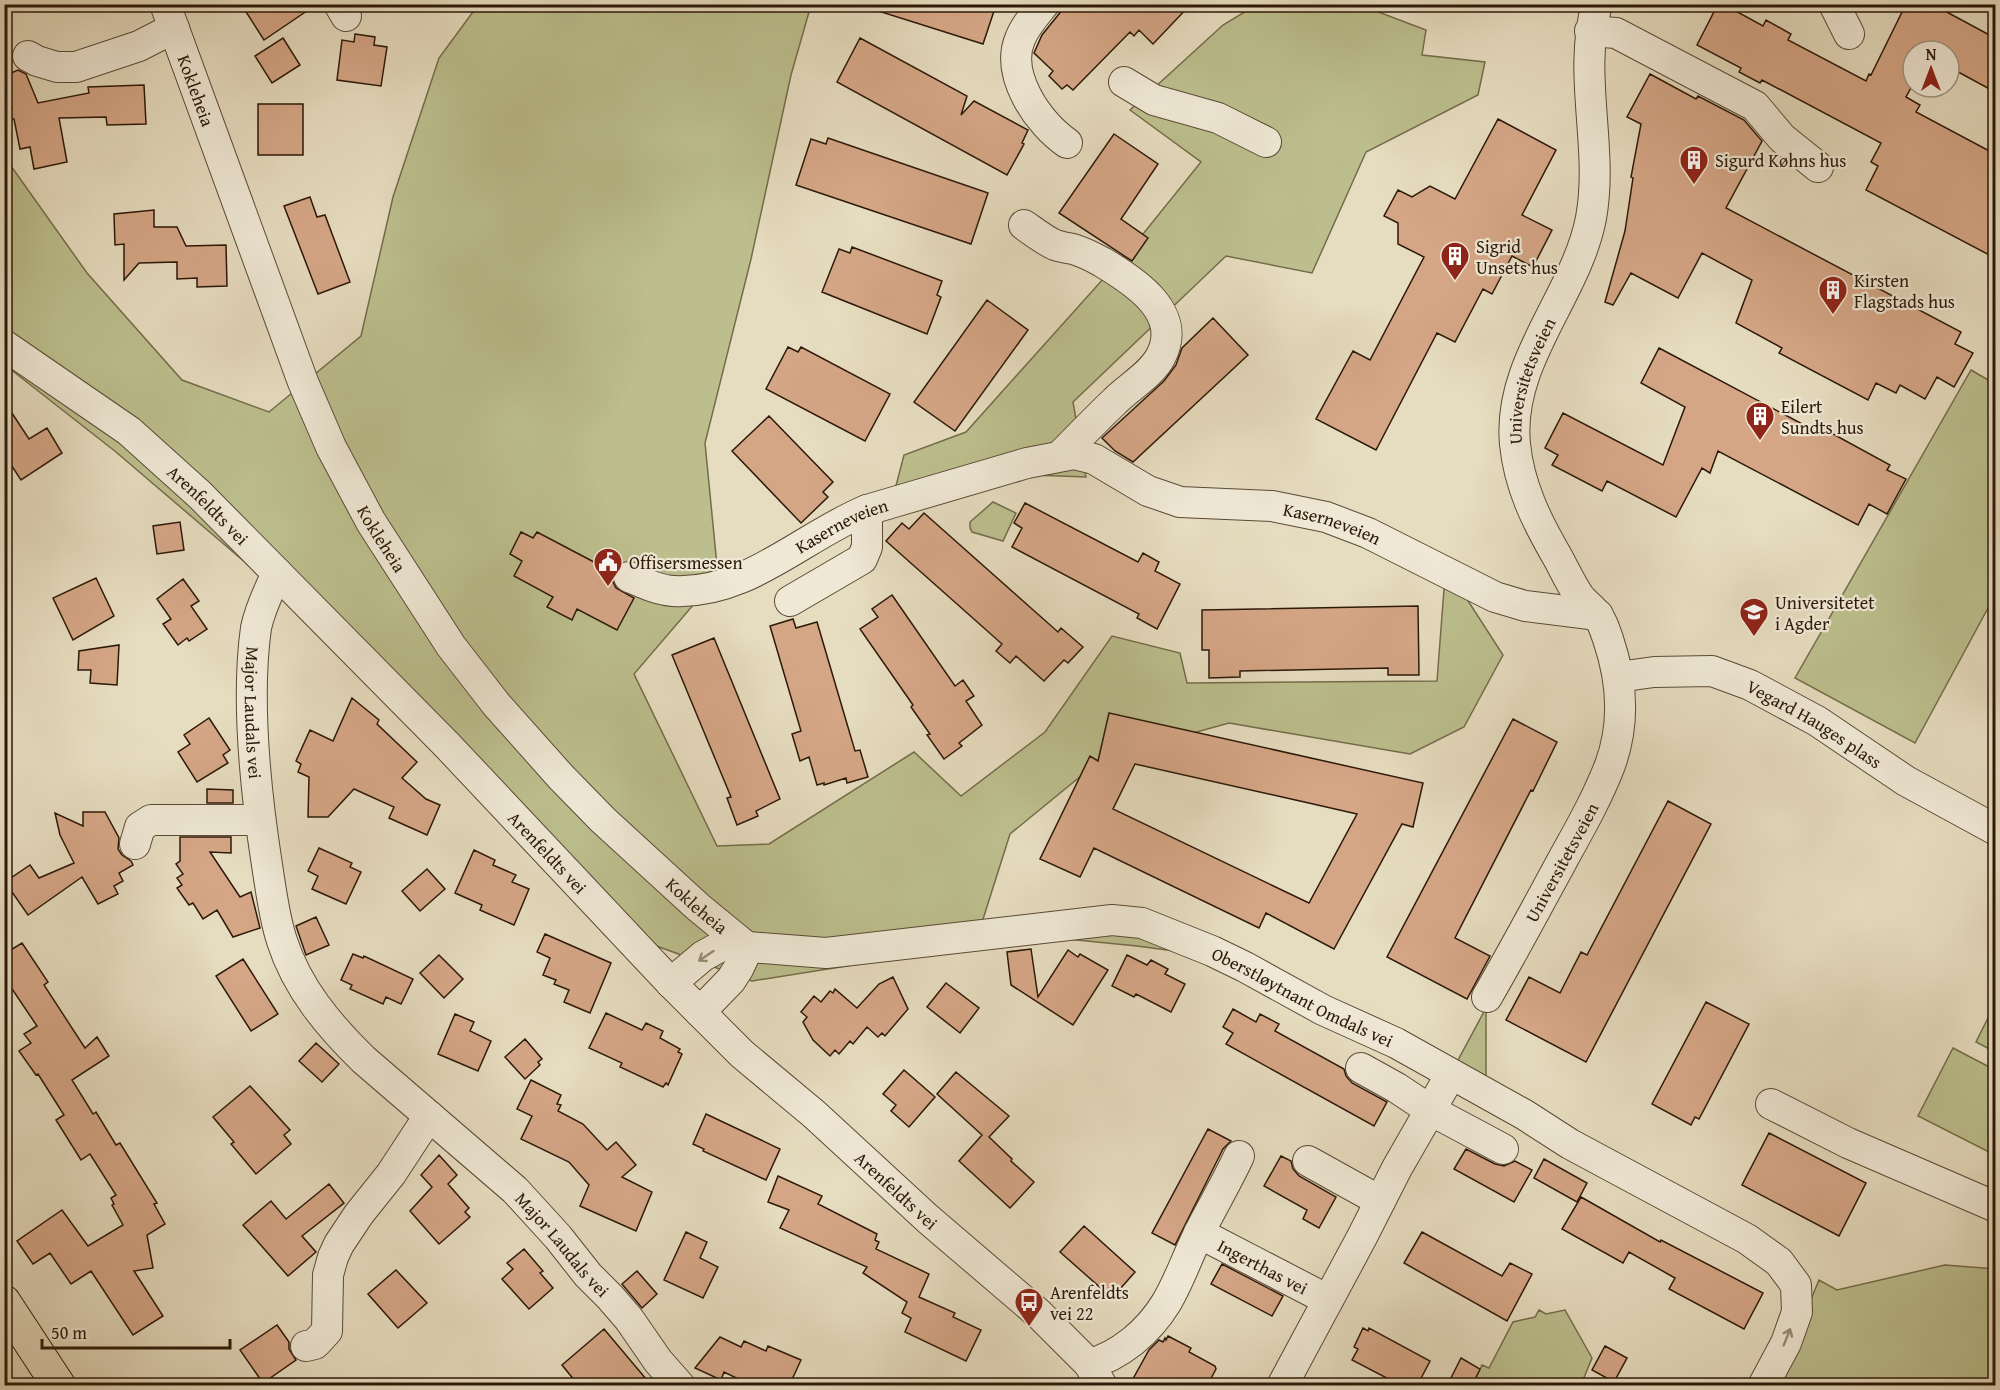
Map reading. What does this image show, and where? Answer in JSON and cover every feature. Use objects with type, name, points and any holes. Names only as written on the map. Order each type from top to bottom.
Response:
[{"type":"main road","points":[[4,1302],[59,1386]]},
{"type":"street","points":[[1044,4],[1020,39],[1017,65],[1026,97],[1041,121],[1067,143]]},
{"type":"street","points":[[1834,4],[1849,34]]},
{"type":"street","name":"Kokleheia","points":[[28,56],[57,67],[76,68],[139,46],[170,16],[303,382],[331,447],[371,522],[451,646],[503,712],[603,820],[689,899],[748,948]]},
{"type":"street","points":[[1594,18],[1616,33],[1755,106],[1782,138],[1818,167]]},
{"type":"street","name":"Universitetsveien","points":[[1487,997],[1588,814],[1610,764],[1619,729],[1618,677],[1612,650],[1598,615],[1580,598],[1534,516],[1519,469],[1514,428],[1517,402],[1524,377],[1583,248],[1591,217],[1594,176],[1588,61],[1594,18]]},
{"type":"street","points":[[1124,82],[1154,100],[1218,118],[1266,142]]},
{"type":"street","points":[[1024,225],[1056,246],[1072,249],[1101,262],[1141,287],[1156,305],[1166,327],[1166,342],[1161,357],[1060,456]]},
{"type":"street","name":"Arenfeldts vei","points":[[4,345],[129,431],[200,495],[455,753],[671,983],[742,1054],[1039,1314],[1095,1375],[1104,1360],[1149,1328],[1166,1306],[1199,1233],[1239,1156]]},
{"type":"street","name":"Kaserneveien","points":[[629,577],[673,591],[705,589],[739,579],[799,548],[852,516],[867,510],[1027,463],[1074,454],[1094,459],[1148,491],[1180,502],[1272,506],[1326,517],[1368,533],[1495,597],[1526,606],[1598,615]]},
{"type":"street","points":[[790,601],[862,559],[867,547],[867,510]]},
{"type":"street","name":"Major Laudals vei","points":[[277,573],[263,601],[256,628],[253,707],[260,820],[272,896],[282,941],[302,986],[340,1037],[515,1190],[629,1319],[680,1386]]},
{"type":"street","name":"Vegard Hauges plass","points":[[1618,677],[1654,672],[1712,671],[1750,685],[1817,721],[1906,781],[1995,830]]},
{"type":"street","points":[[135,844],[140,827],[151,820],[260,820]]},
{"type":"street","name":"Oberstløytnant Omdals vei","points":[[671,983],[704,956],[723,945],[826,953],[1112,920],[1142,923],[1245,967],[1323,1010],[1396,1043],[1526,1115],[1570,1144],[1747,1239],[1779,1262],[1796,1285],[1797,1312],[1786,1343],[1763,1386]]},
{"type":"street","points":[[700,1012],[730,980],[748,948]]},
{"type":"street","points":[[1361,1068],[1430,1110],[1503,1149]]},
{"type":"street","name":"Ingerthas vei","points":[[1282,1386],[1380,1201],[1451,1074]]},
{"type":"street","points":[[1771,1104],[1848,1143],[1995,1207]]},
{"type":"street","points":[[306,1346],[315,1344],[327,1330],[328,1275],[339,1244],[359,1214],[391,1174],[429,1116]]},
{"type":"street","points":[[1308,1161],[1380,1201]]},
{"type":"street","name":"Ingerthas vei","points":[[1199,1233],[1328,1300]]},
{"type":"green space","points":[[478,5],[811,5],[791,75],[751,259],[705,443],[718,576],[634,674],[717,846],[769,844],[914,752],[961,796],[1045,732],[1112,636],[1180,653],[1187,683],[1437,681],[1445,576],[1456,582],[1503,655],[1464,727],[1410,754],[1229,723],[1103,758],[1010,834],[978,935],[1112,920],[1451,1073],[1486,1008],[1486,1096],[1182,952],[1036,936],[752,981],[654,945],[336,640],[116,452],[5,365],[4,156],[87,273],[182,380],[269,412],[361,336],[393,197],[439,58]]},
{"type":"green space","points":[[1256,5],[1360,5],[1426,30],[1422,55],[1485,62],[1478,95],[1366,152],[1312,273],[1226,256],[1073,402],[1086,477],[1032,475],[892,501],[904,455],[966,432],[1139,239],[1201,162],[1130,110],[1223,25]]},
{"type":"green space","points":[[1971,370],[1995,384],[1995,595],[1915,743],[1795,678]]},
{"type":"green space","points":[[993,502],[1016,513],[1003,541],[972,532],[970,528],[970,522]]},
{"type":"green space","points":[[1995,1004],[1996,1052],[1976,1042]]},
{"type":"green space","points":[[1953,1048],[1995,1070],[1995,1139],[1989,1152],[1918,1116]]},
{"type":"green space","points":[[1945,1265],[1995,1269],[1995,1385],[1768,1386],[1795,1338],[1819,1280],[1837,1290]]},
{"type":"green space","points":[[1539,1310],[1546,1314],[1565,1310],[1592,1358],[1581,1385],[1472,1386],[1482,1365],[1489,1368],[1513,1322],[1535,1317]]},
{"type":"building","points":[[241,4],[317,4],[264,40]]},
{"type":"building","points":[[873,4],[982,4],[995,8],[983,44],[872,9]]},
{"type":"building","points":[[1067,4],[1191,4],[1153,44],[1139,30],[1134,36],[1130,32],[1073,90],[1067,85],[1062,89],[1049,76],[1053,71],[1034,53],[1042,35]]},
{"type":"building","points":[[1718,4],[1723,4],[1763,26],[1766,20],[1791,34],[1788,40],[1866,81],[1906,4],[1932,4],[1995,38],[1995,92],[1961,74],[1961,39],[1901,39],[1901,99],[1910,99],[1920,105],[1916,112],[1995,154],[1995,258],[1866,190],[1878,166],[1871,162],[1881,143],[1762,80],[1760,83],[1739,72],[1741,68],[1697,45]]},
{"type":"building","points":[[355,34],[375,37],[374,45],[387,47],[381,86],[337,80],[342,40],[354,42]]},
{"type":"building","points":[[283,38],[300,65],[272,83],[255,56]]},
{"type":"building","points":[[860,38],[967,96],[961,115],[974,101],[1028,130],[1022,143],[1024,144],[1007,175],[837,82]]},
{"type":"building","points":[[18,70],[26,74],[38,103],[89,93],[88,87],[144,85],[146,124],[107,125],[106,117],[59,118],[67,162],[34,169],[30,147],[20,149],[14,119],[10,119],[9,109],[12,108],[4,88],[4,76]]},
{"type":"building","points":[[1650,74],[1696,99],[1698,96],[1744,120],[1762,141],[1726,208],[1961,332],[1955,344],[1973,353],[1954,387],[1937,377],[1925,399],[1900,385],[1896,393],[1876,383],[1868,400],[1779,353],[1782,348],[1736,323],[1752,280],[1702,253],[1678,298],[1631,273],[1613,305],[1605,302],[1625,231],[1633,178],[1631,177],[1641,124],[1627,117]]},
{"type":"building","points":[[258,104],[303,104],[303,155],[258,155]]},
{"type":"building","name":"Sigrid Unsets hus","points":[[1498,119],[1556,150],[1522,215],[1552,230],[1533,267],[1512,256],[1492,294],[1483,289],[1455,342],[1437,333],[1376,450],[1316,419],[1353,351],[1370,360],[1424,257],[1398,244],[1398,223],[1384,216],[1398,190],[1412,197],[1430,186],[1455,199]]},
{"type":"building","points":[[1114,134],[1158,164],[1121,219],[1148,238],[1132,261],[1059,213]]},
{"type":"building","points":[[828,138],[988,193],[971,244],[796,185],[811,139],[826,144]]},
{"type":"building","points":[[310,197],[317,217],[325,215],[350,282],[318,294],[284,206]]},
{"type":"building","points":[[154,210],[154,227],[177,227],[186,246],[226,245],[227,286],[197,287],[197,278],[177,279],[177,262],[139,263],[124,280],[124,244],[115,245],[114,214]]},
{"type":"building","points":[[852,247],[942,281],[937,295],[941,297],[927,334],[822,292],[839,249],[850,253]]},
{"type":"building","points":[[987,300],[1028,330],[955,431],[914,402]]},
{"type":"building","points":[[1213,318],[1248,355],[1133,462],[1115,451],[1102,438],[1164,381],[1176,365],[1182,348]]},
{"type":"building","points":[[788,347],[798,352],[801,347],[890,394],[865,441],[766,389]]},
{"type":"building","name":"Eilert Sundts hus","points":[[1659,348],[1821,434],[1824,429],[1890,465],[1887,470],[1906,479],[1887,514],[1869,504],[1858,525],[1718,451],[1710,473],[1702,468],[1676,517],[1607,481],[1602,491],[1552,465],[1558,455],[1545,448],[1563,413],[1663,465],[1685,407],[1641,383]]},
{"type":"building","points":[[4,401],[29,439],[47,428],[62,453],[21,480],[4,454]]},
{"type":"building","points":[[769,416],[833,482],[823,492],[828,497],[801,523],[732,451]]},
{"type":"building","points":[[1025,503],[1138,562],[1143,553],[1159,562],[1155,571],[1180,584],[1157,629],[1137,618],[1139,614],[1012,547],[1022,528],[1014,523]]},
{"type":"building","points":[[924,513],[1058,632],[1061,628],[1083,647],[1068,663],[1064,660],[1044,681],[1016,656],[1010,663],[996,651],[1002,644],[886,541],[902,523],[909,529]]},
{"type":"building","points":[[180,522],[184,550],[157,554],[153,526]]},
{"type":"building","points":[[521,532],[533,538],[537,532],[613,572],[612,580],[616,588],[634,598],[617,630],[577,609],[572,620],[547,607],[553,597],[514,576],[522,561],[510,554]]},
{"type":"building","points":[[96,578],[114,616],[73,640],[53,598]]},
{"type":"building","points":[[183,579],[199,601],[191,606],[207,629],[189,641],[187,638],[178,645],[163,624],[171,619],[157,599]]},
{"type":"building","points":[[892,595],[955,686],[963,680],[974,696],[966,701],[982,725],[959,743],[962,746],[944,759],[927,735],[930,734],[911,707],[913,705],[860,629],[878,617],[872,609]]},
{"type":"building","points":[[1418,606],[1419,675],[1388,675],[1388,668],[1240,671],[1240,677],[1209,678],[1209,650],[1202,650],[1202,610]]},
{"type":"building","points":[[793,619],[796,628],[817,622],[855,751],[860,750],[868,777],[847,783],[846,778],[817,785],[809,757],[800,761],[792,734],[801,731],[770,626]]},
{"type":"building","points":[[714,638],[780,799],[756,811],[758,816],[737,825],[727,798],[731,797],[672,655]]},
{"type":"building","points":[[119,645],[117,685],[90,683],[91,670],[78,670],[79,651]]},
{"type":"building","points":[[352,698],[379,720],[377,724],[417,762],[402,778],[426,799],[440,805],[427,835],[389,818],[394,807],[354,789],[328,817],[308,817],[309,777],[298,772],[301,764],[296,761],[310,730],[333,741]]},
{"type":"building","points":[[1109,713],[1423,783],[1413,827],[1402,824],[1334,949],[1266,913],[1259,928],[1094,848],[1080,877],[1040,859],[1090,756],[1098,761]],"holes":[[[1135,764],[1357,814],[1309,903],[1113,809]]]},
{"type":"building","points":[[209,718],[230,750],[223,755],[228,763],[197,782],[178,752],[190,744],[184,735]]},
{"type":"building","points":[[1513,719],[1557,742],[1455,938],[1490,956],[1467,999],[1387,957]]},
{"type":"building","points":[[207,789],[233,790],[233,803],[207,803]]},
{"type":"building","points":[[1668,801],[1711,824],[1586,1062],[1506,1020],[1529,977],[1560,993],[1581,952],[1587,955]]},
{"type":"building","points":[[83,812],[105,812],[119,838],[118,849],[133,865],[119,873],[123,881],[114,886],[118,894],[98,904],[82,877],[28,915],[5,882],[30,865],[39,878],[74,863],[60,835],[55,813],[83,826]]},
{"type":"building","points":[[180,837],[231,837],[231,853],[210,852],[240,897],[251,892],[260,928],[233,937],[217,910],[203,919],[193,903],[189,905],[177,888],[182,885],[177,878],[183,874],[176,864],[180,861]]},
{"type":"building","points":[[319,848],[352,863],[350,867],[361,872],[346,904],[312,889],[318,876],[308,871]]},
{"type":"building","points":[[474,850],[495,860],[493,865],[516,875],[512,882],[529,889],[514,925],[480,910],[482,905],[455,893]]},
{"type":"building","points":[[427,869],[445,889],[420,911],[402,891]]},
{"type":"building","points":[[316,917],[329,945],[306,955],[296,926]]},
{"type":"building","points":[[545,934],[611,963],[590,1013],[564,1002],[569,990],[554,984],[556,980],[543,975],[550,958],[537,952]]},
{"type":"building","points":[[22,943],[48,982],[44,985],[85,1048],[97,1037],[109,1056],[72,1080],[93,1114],[96,1112],[116,1145],[120,1143],[157,1203],[154,1204],[165,1224],[147,1235],[153,1268],[134,1271],[163,1316],[133,1335],[91,1271],[71,1284],[50,1253],[33,1264],[17,1241],[62,1210],[88,1246],[123,1225],[112,1205],[114,1204],[111,1198],[116,1195],[90,1154],[81,1160],[56,1120],[64,1115],[38,1074],[36,1075],[19,1051],[31,1043],[24,1034],[37,1026],[4,977],[4,954]]},
{"type":"building","points":[[1031,949],[1038,997],[1068,950],[1108,970],[1073,1025],[1011,985],[1007,952]]},
{"type":"building","points":[[353,954],[363,958],[364,956],[413,979],[401,1004],[386,997],[383,1004],[350,989],[352,985],[341,980]]},
{"type":"building","points":[[439,955],[463,979],[444,998],[420,973]]},
{"type":"building","points":[[1127,955],[1147,965],[1151,960],[1168,969],[1165,974],[1185,984],[1171,1012],[1136,994],[1134,997],[1112,986]]},
{"type":"building","points":[[243,959],[278,1014],[251,1031],[216,976]]},
{"type":"building","points":[[893,977],[908,1009],[885,1036],[882,1033],[878,1037],[867,1027],[853,1044],[850,1041],[839,1054],[835,1050],[830,1056],[813,1040],[803,1022],[807,1017],[801,1012],[814,996],[821,1002],[830,991],[833,993],[835,989],[857,1008],[879,984]]},
{"type":"building","points":[[946,983],[979,1008],[960,1033],[927,1007]]},
{"type":"building","points":[[1706,1002],[1749,1024],[1699,1119],[1695,1117],[1691,1125],[1652,1104]]},
{"type":"building","points":[[1233,1009],[1256,1022],[1260,1014],[1279,1024],[1275,1031],[1344,1069],[1352,1083],[1387,1102],[1374,1126],[1226,1044],[1233,1033],[1223,1027]]},
{"type":"building","points":[[606,1013],[642,1030],[646,1023],[663,1031],[660,1038],[680,1049],[678,1052],[682,1054],[668,1085],[666,1083],[663,1087],[620,1067],[622,1063],[589,1048]]},
{"type":"building","points":[[455,1014],[474,1022],[470,1031],[491,1041],[478,1071],[438,1054]]},
{"type":"building","points":[[525,1039],[542,1059],[538,1062],[540,1065],[525,1079],[505,1057]]},
{"type":"building","points":[[316,1043],[339,1064],[322,1082],[299,1061]]},
{"type":"building","points":[[904,1070],[935,1097],[909,1127],[891,1111],[896,1105],[883,1094]]},
{"type":"building","points":[[956,1072],[1009,1116],[989,1137],[1034,1182],[1010,1208],[959,1161],[982,1135],[937,1094]]},
{"type":"building","points":[[531,1080],[561,1095],[557,1104],[561,1105],[558,1111],[583,1124],[607,1150],[616,1142],[636,1165],[622,1177],[652,1192],[636,1231],[580,1206],[589,1185],[569,1162],[521,1139],[532,1116],[517,1109]]},
{"type":"building","points":[[250,1086],[290,1130],[284,1135],[291,1144],[256,1174],[231,1144],[234,1142],[213,1117]]},
{"type":"building","points":[[706,1114],[780,1149],[766,1180],[703,1151],[704,1149],[693,1144]]},
{"type":"building","points":[[1208,1129],[1231,1141],[1223,1149],[1175,1245],[1152,1233]]},
{"type":"building","points":[[1769,1133],[1866,1183],[1839,1236],[1742,1185]]},
{"type":"building","points":[[1466,1149],[1495,1164],[1504,1166],[1515,1161],[1532,1170],[1514,1202],[1454,1169]]},
{"type":"building","points":[[439,1155],[457,1175],[448,1184],[469,1208],[465,1212],[470,1217],[439,1244],[410,1211],[432,1187],[421,1175]]},
{"type":"building","points":[[1281,1156],[1291,1161],[1293,1169],[1299,1176],[1336,1197],[1319,1228],[1303,1219],[1307,1210],[1264,1186]]},
{"type":"building","points":[[1544,1159],[1587,1183],[1577,1202],[1534,1178]]},
{"type":"building","points":[[778,1176],[822,1196],[818,1204],[877,1234],[875,1240],[879,1242],[876,1249],[929,1274],[919,1297],[955,1313],[953,1317],[981,1330],[966,1361],[905,1332],[911,1318],[902,1313],[907,1302],[863,1273],[867,1267],[780,1228],[789,1210],[768,1202]]},
{"type":"building","points":[[329,1184],[344,1203],[302,1236],[316,1252],[288,1276],[243,1225],[271,1201],[286,1219]]},
{"type":"building","points":[[1581,1197],[1660,1242],[1661,1240],[1763,1293],[1744,1329],[1669,1289],[1675,1278],[1629,1252],[1623,1263],[1562,1229]]},
{"type":"building","points":[[1084,1226],[1135,1272],[1112,1298],[1060,1252]]},
{"type":"building","points":[[686,1232],[707,1242],[700,1258],[718,1267],[703,1298],[664,1280]]},
{"type":"building","points":[[1422,1232],[1502,1276],[1510,1263],[1532,1274],[1507,1321],[1404,1263]]},
{"type":"building","points":[[524,1249],[543,1271],[540,1273],[553,1288],[529,1309],[502,1279],[513,1269],[507,1263]]},
{"type":"building","points":[[1222,1264],[1283,1296],[1272,1316],[1211,1284]]},
{"type":"building","points":[[396,1270],[427,1303],[398,1328],[368,1294]]},
{"type":"building","points":[[637,1271],[657,1294],[642,1308],[622,1284]]},
{"type":"building","points":[[277,1325],[289,1342],[289,1349],[296,1360],[263,1383],[240,1350]]},
{"type":"building","points":[[1363,1328],[1368,1331],[1369,1328],[1430,1361],[1417,1386],[1402,1386],[1352,1360],[1358,1349],[1354,1347]]},
{"type":"building","points":[[604,1329],[652,1386],[579,1386],[562,1365]]},
{"type":"building","points":[[1168,1336],[1191,1348],[1189,1352],[1215,1366],[1216,1369],[1207,1386],[1129,1386],[1149,1350],[1159,1340],[1163,1342]]},
{"type":"building","points":[[720,1337],[741,1347],[744,1341],[766,1351],[768,1346],[801,1360],[789,1386],[753,1386],[724,1372],[721,1380],[695,1368]]},
{"type":"building","points":[[1605,1346],[1627,1358],[1614,1382],[1592,1370]]},
{"type":"building","points":[[1461,1358],[1480,1369],[1472,1386],[1461,1386],[1450,1380]]},
{"type":"place","name":"Sigurd Køhns hus","points":[[1694,186]]},
{"type":"place","name":"Sigrid Unsets hus","points":[[1455,282]]},
{"type":"place","name":"Kirsten Flagstads hus","points":[[1833,316]]},
{"type":"place","name":"Eilert Sundts hus","points":[[1760,442]]},
{"type":"place","name":"Offisersmessen","points":[[608,588]]},
{"type":"place","name":"Universitetet i Agder","points":[[1754,638]]},
{"type":"place","name":"Arenfeldts vei 22","points":[[1029,1328]]}]
